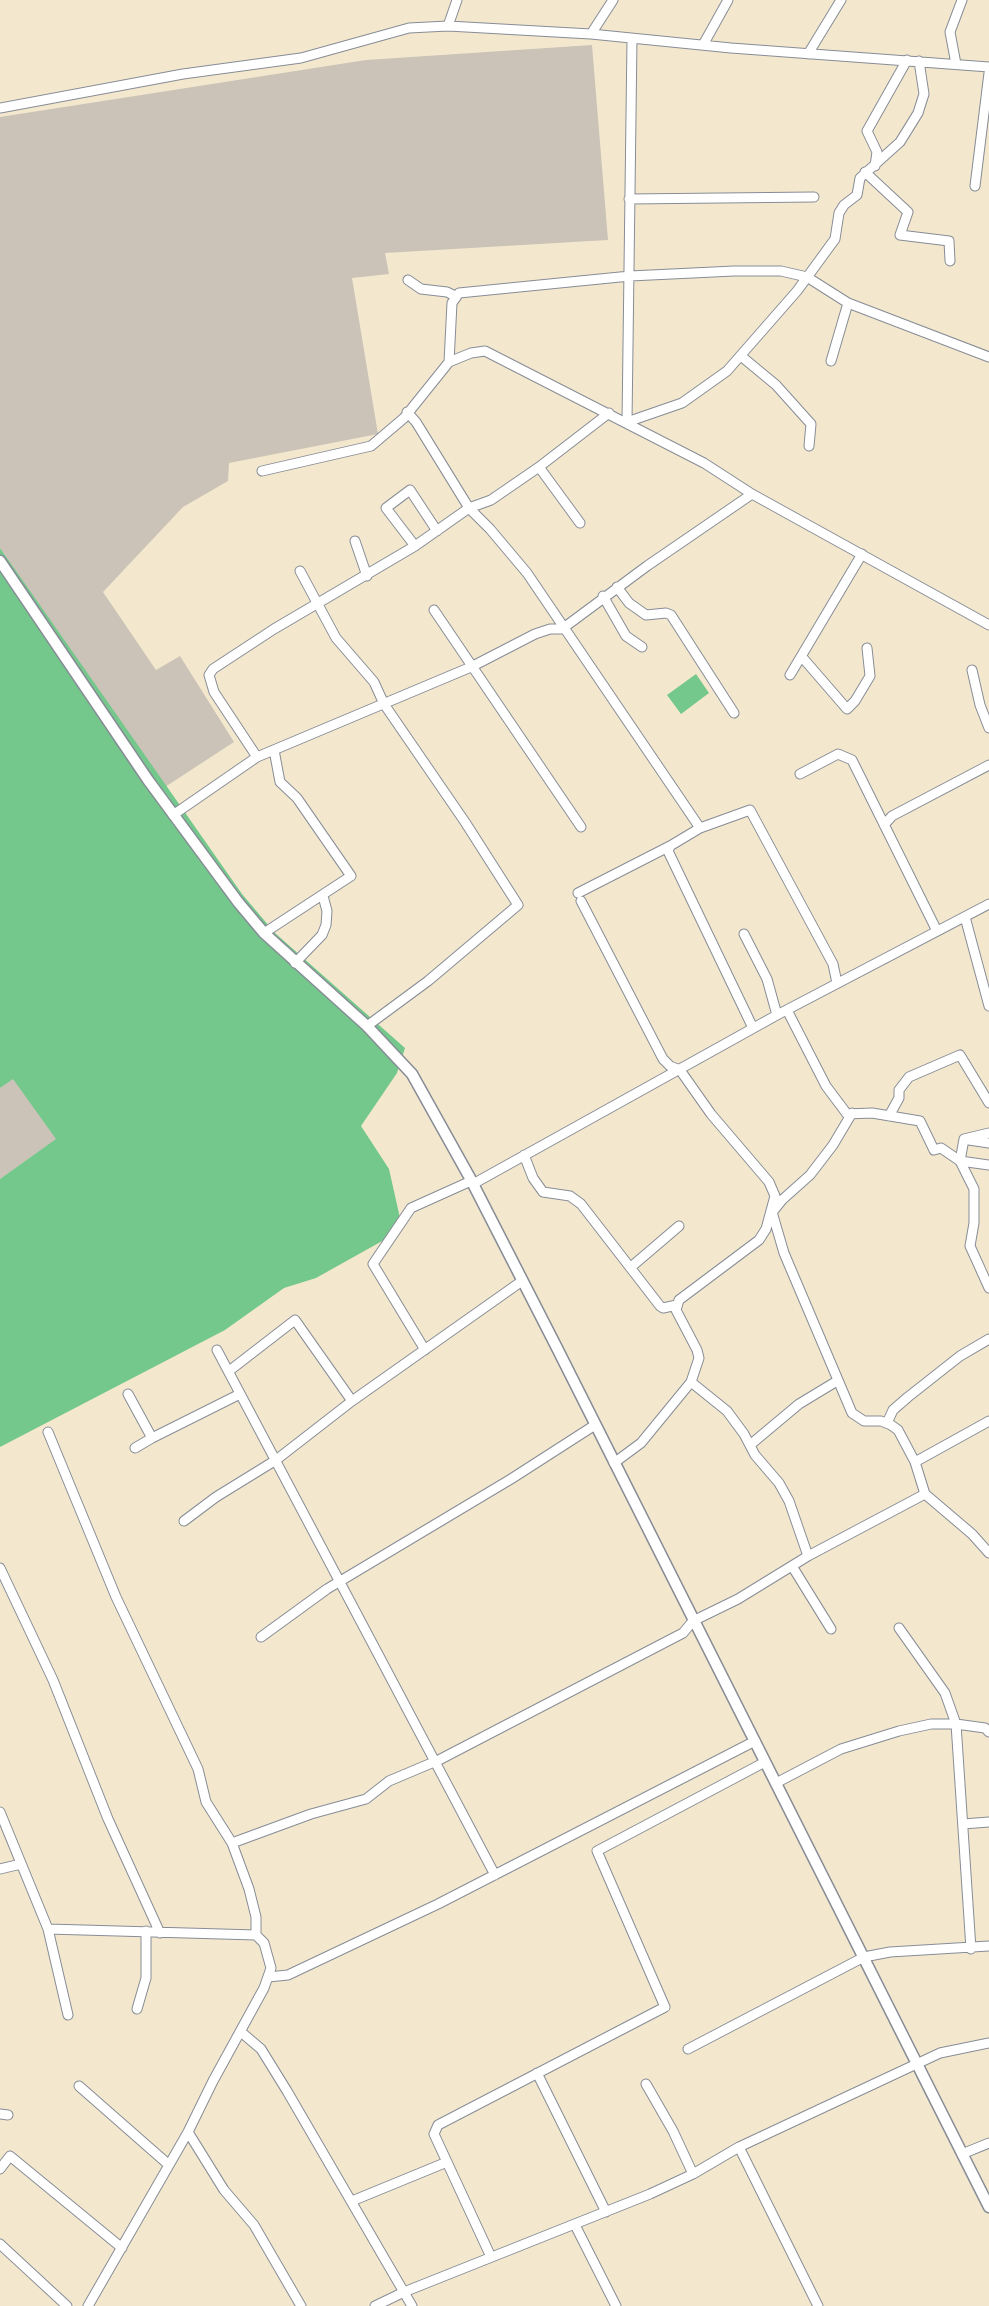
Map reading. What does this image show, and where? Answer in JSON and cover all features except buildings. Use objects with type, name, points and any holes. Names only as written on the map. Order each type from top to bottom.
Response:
[{"type":"street","points":[[448,26],[457,0]]},
{"type":"street","points":[[591,34],[613,0]]},
{"type":"street","points":[[703,45],[728,0]]},
{"type":"street","points":[[808,54],[841,0]]},
{"type":"street","points":[[956,64],[950,32],[962,0]]},
{"type":"street","points":[[0,108],[183,74],[302,58],[409,28],[448,26],[591,34],[808,54],[989,67]]},
{"type":"street","points":[[627,422],[632,39]]},
{"type":"street","points":[[875,166],[877,152],[867,131],[907,60]]},
{"type":"street","points":[[627,422],[682,403],[727,371],[807,277],[835,239],[841,209],[857,195],[860,178],[900,142],[918,113],[924,94],[919,61]]},
{"type":"street","points":[[975,186],[989,74]]},
{"type":"street","points":[[865,172],[908,212],[900,235],[949,241],[950,261]]},
{"type":"street","points":[[629,199],[814,197]]},
{"type":"street","points":[[449,362],[451,307],[454,296],[459,293],[630,276],[745,271],[780,272],[807,277],[848,303],[989,357]]},
{"type":"street","points":[[408,280],[422,290],[447,292],[454,296]]},
{"type":"street","points":[[831,361],[848,303]]},
{"type":"street","points":[[262,471],[371,446],[393,428],[449,362],[471,353],[485,351],[704,463],[752,494],[989,625]]},
{"type":"street","points":[[741,356],[776,385],[811,424],[809,446]]},
{"type":"street","points":[[407,412],[416,422],[469,508],[490,529],[526,573],[562,629],[700,828]]},
{"type":"street","points":[[257,757],[214,692],[210,672],[274,629],[415,546],[469,508],[490,500],[539,467],[609,413]]},
{"type":"street","points":[[539,467],[580,523]]},
{"type":"street","points":[[415,546],[386,508],[410,490],[437,531]]},
{"type":"street","points":[[173,815],[257,757],[471,667],[535,634],[550,629],[562,629],[603,596],[752,494]]},
{"type":"street","points":[[355,541],[367,576]]},
{"type":"street","points":[[790,675],[862,554]]},
{"type":"street","points":[[0,561],[173,815],[238,902],[264,933],[367,1026],[412,1074],[472,1183],[522,1281],[989,2207]]},
{"type":"street","points":[[300,571],[320,604],[336,638],[374,682],[384,704],[465,822],[518,905],[428,981],[367,1026]]},
{"type":"street","points":[[617,587],[629,603],[646,615],[666,613],[670,615],[734,713]]},
{"type":"street","points":[[603,596],[626,636],[642,647]]},
{"type":"street","points":[[434,610],[581,827]]},
{"type":"street","points":[[802,657],[847,709],[855,701],[870,676],[867,648]]},
{"type":"street","points":[[972,670],[980,705],[989,728]]},
{"type":"street","points":[[264,933],[351,876],[350,871],[297,798],[280,782],[274,750]]},
{"type":"street","points":[[800,774],[830,757],[843,754],[854,765],[865,792],[936,930]]},
{"type":"street","points":[[884,825],[892,816],[989,765]]},
{"type":"street","points":[[614,1463],[641,1443],[692,1382],[699,1358],[698,1350],[676,1310],[677,1305],[684,1295],[759,1240],[766,1229],[775,1196],[769,1182],[711,1114],[680,1070],[670,1066],[663,1059],[580,897],[700,828],[750,810],[833,964],[837,983]]},
{"type":"street","points":[[670,846],[668,851],[671,863],[753,1028]]},
{"type":"street","points":[[295,963],[322,935],[326,925],[327,911],[323,896]]},
{"type":"street","points":[[425,1350],[373,1264],[411,1208],[472,1183],[777,1015],[904,951],[936,930],[989,904]]},
{"type":"street","points":[[965,917],[989,1006]]},
{"type":"street","points":[[744,934],[767,979],[777,1015]]},
{"type":"street","points":[[787,1010],[826,1086],[838,1105],[847,1114],[889,1116],[920,1121],[934,1149],[940,1148],[960,1161],[989,1165]]},
{"type":"street","points":[[889,1116],[899,1098],[899,1090],[909,1077],[960,1055],[989,1103]]},
{"type":"street","points":[[772,1212],[810,1175],[833,1146],[852,1113]]},
{"type":"street","points":[[964,1139],[989,1133]]},
{"type":"street","points":[[964,1139],[960,1161],[974,1189],[974,1223],[970,1246],[989,1288]]},
{"type":"street","points":[[964,1139],[989,1143]]},
{"type":"street","points":[[524,1155],[533,1178],[543,1192],[570,1196],[581,1204],[660,1306],[663,1308],[677,1305]]},
{"type":"street","points":[[772,1212],[784,1253],[837,1381],[855,1417],[864,1421],[887,1422],[898,1430],[915,1462],[925,1494],[972,1534],[989,1553]]},
{"type":"street","points":[[631,1267],[679,1226]]},
{"type":"street","points":[[184,1521],[216,1497],[276,1460],[352,1401],[522,1281]]},
{"type":"street","points":[[228,1371],[295,1320],[352,1401]]},
{"type":"street","points":[[887,1422],[893,1410],[908,1396],[960,1356],[989,1339]]},
{"type":"street","points":[[217,1350],[495,1875]]},
{"type":"street","points":[[750,1445],[799,1404],[837,1381]]},
{"type":"street","points":[[692,1382],[727,1412],[789,1501],[808,1556]]},
{"type":"street","points":[[128,1394],[152,1438]]},
{"type":"street","points":[[135,1448],[240,1394]]},
{"type":"street","points":[[915,1462],[989,1421]]},
{"type":"street","points":[[261,1636],[340,1582],[595,1425]]},
{"type":"street","points":[[48,1432],[116,1597],[198,1769],[206,1802],[232,1843],[249,1889],[256,1917],[256,1935]]},
{"type":"street","points":[[232,1843],[311,1814],[366,1799],[389,1781],[435,1762],[682,1633],[693,1621],[738,1599],[808,1556],[925,1494]]},
{"type":"street","points":[[792,1566],[831,1629]]},
{"type":"street","points":[[0,1568],[53,1680],[108,1820],[160,1933]]},
{"type":"street","points":[[898,1628],[945,1693],[956,1724],[971,1949]]},
{"type":"street","points":[[776,1783],[841,1749],[874,1738],[932,1724],[956,1724],[985,1728],[989,1732]]},
{"type":"street","points":[[268,1977],[288,1975],[495,1875],[755,1741]]},
{"type":"street","points":[[491,2257],[434,2134],[438,2125],[665,2007],[597,1851],[765,1762]]},
{"type":"street","points":[[0,1812],[48,1929],[68,2015]]},
{"type":"street","points":[[963,1824],[989,1822]]},
{"type":"street","points":[[0,1869],[21,1864]]},
{"type":"street","points":[[48,1929],[256,1935],[264,1943],[271,1968],[242,2032],[213,2081],[188,2132],[88,2306]]},
{"type":"street","points":[[137,2009],[146,1978],[146,1931]]},
{"type":"street","points":[[688,2049],[755,2016],[832,1971],[864,1957],[890,1952],[971,1949],[989,1946]]},
{"type":"street","points":[[242,2032],[261,2049],[412,2306]]},
{"type":"street","points":[[375,2306],[404,2292],[575,2225],[693,2174],[739,2147],[940,2053],[989,2043]]},
{"type":"street","points":[[537,2073],[606,2212]]},
{"type":"street","points":[[646,2084],[673,2131],[693,2174]]},
{"type":"street","points":[[79,2086],[169,2165]]},
{"type":"street","points":[[188,2132],[224,2190],[254,2225],[301,2306]]},
{"type":"street","points":[[962,2154],[989,2143]]},
{"type":"street","points":[[739,2147],[818,2306]]},
{"type":"street","points":[[0,2169],[10,2156],[122,2248]]},
{"type":"street","points":[[352,2201],[447,2162]]},
{"type":"street","points":[[575,2225],[616,2306]]},
{"type":"street","points":[[0,2244],[67,2306]]},
{"type":"shaded area","points":[[592,45],[608,240],[385,253],[389,274],[352,278],[378,434],[229,463],[228,481],[183,507],[103,592],[156,670],[180,656],[234,742],[165,787],[0,548],[0,117],[366,60]]},
{"type":"shaded area","points":[[13,1078],[57,1139],[0,1179],[0,1088]]},
{"type":"green space","points":[[0,548],[242,894],[275,933],[405,1048],[397,1073],[361,1126],[389,1169],[400,1218],[384,1240],[316,1278],[284,1288],[225,1330],[0,1447],[0,1179],[56,1139],[13,1079],[0,1088]]},
{"type":"green space","points":[[696,674],[709,693],[681,714],[667,695]]}]
